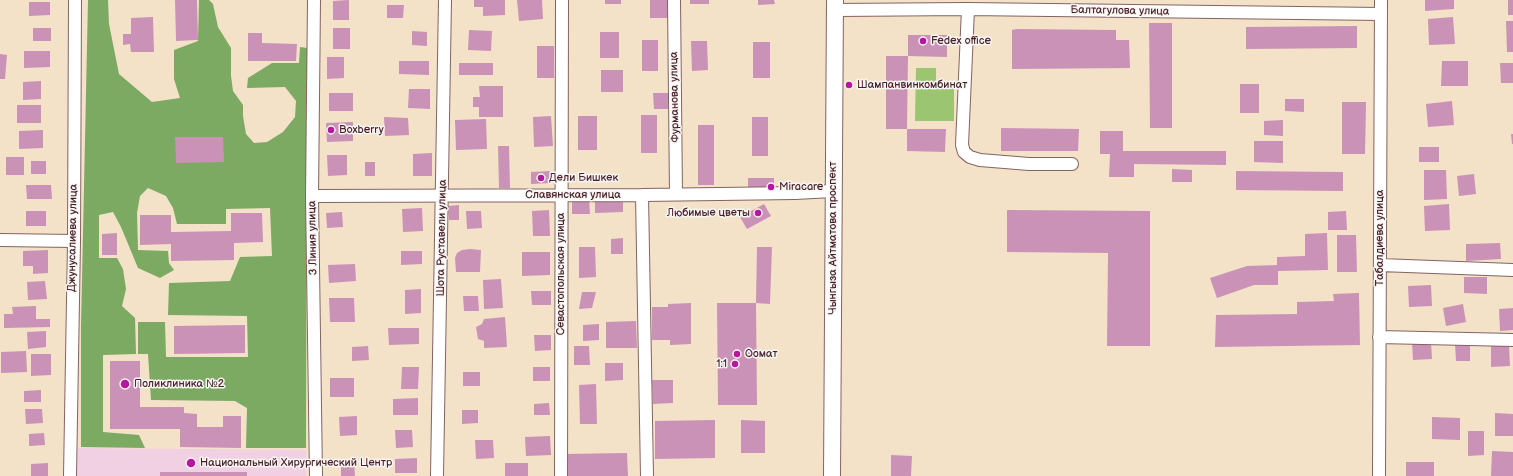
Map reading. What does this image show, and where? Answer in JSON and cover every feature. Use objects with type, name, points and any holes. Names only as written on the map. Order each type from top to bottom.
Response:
[{"type":"main road","name":"Чынгыза Айтматова проспект","points":[[832,476],[835,5]]},
{"type":"street","name":"Джунусалиева улица","points":[[70,476],[74,241],[75,0]]},
{"type":"street","name":"3 Линия улица","points":[[314,0],[312,196],[316,476]]},
{"type":"street","name":"Шота Руставели улица","points":[[437,476],[445,0]]},
{"type":"street","name":"Севастопольская улица","points":[[561,476],[562,0]]},
{"type":"street","name":"Фурманова улица","points":[[674,0],[676,194]]},
{"type":"street","name":"Табалдиева улица","points":[[1379,476],[1381,0]]},
{"type":"street","name":"Балтагулова улица","points":[[835,5],[968,9],[1381,14]]},
{"type":"street","points":[[968,9],[962,145],[964,152],[970,158],[980,160],[1029,164],[1072,164]]},
{"type":"street","name":"Славянская улица","points":[[312,196],[642,195],[833,191]]},
{"type":"street","points":[[642,195],[647,476]]},
{"type":"street","points":[[0,240],[74,241]]},
{"type":"street","points":[[1380,265],[1513,270]]},
{"type":"street","points":[[1379,337],[1513,340]]},
{"type":"shaded area","name":"Национальный Хирургический Центр","points":[[75,448],[306,450],[306,476],[77,476]]},
{"type":"green space","points":[[88,0],[108,0],[109,24],[119,74],[152,102],[180,98],[174,79],[174,50],[198,41],[199,0],[209,0],[213,4],[218,27],[231,48],[231,76],[233,91],[243,105],[246,134],[254,143],[267,142],[283,132],[295,117],[296,101],[285,87],[247,88],[248,78],[272,63],[299,63],[300,47],[307,48],[306,448],[246,448],[247,408],[235,401],[151,400],[148,354],[138,354],[138,322],[165,322],[166,357],[248,357],[247,316],[168,315],[169,283],[230,281],[240,257],[272,256],[270,208],[226,209],[226,224],[177,224],[173,208],[166,196],[148,188],[140,196],[137,213],[138,250],[168,251],[169,263],[174,270],[160,278],[138,268],[113,212],[99,215],[99,258],[117,258],[123,269],[126,289],[122,306],[135,318],[136,354],[103,355],[103,432],[139,435],[145,448],[81,447],[81,326]]},
{"type":"green space","points":[[916,68],[936,68],[936,86],[954,87],[954,121],[915,121]]},
{"type":"building","points":[[175,0],[197,0],[198,40],[176,41]]},
{"type":"building","points":[[349,0],[349,20],[333,20],[333,1]]},
{"type":"building","points":[[474,0],[505,0],[505,15],[483,16],[483,7],[474,7]]},
{"type":"building","points":[[517,0],[542,0],[543,19],[519,21]]},
{"type":"building","points":[[605,0],[621,0],[621,4],[605,4]]},
{"type":"building","points":[[650,0],[669,0],[669,18],[650,18]]},
{"type":"building","points":[[690,0],[709,0],[709,4],[690,4]]},
{"type":"building","points":[[758,0],[774,0],[775,4],[758,5]]},
{"type":"building","points":[[1425,0],[1454,0],[1454,9],[1425,11]]},
{"type":"building","points":[[1508,0],[1513,0],[1513,15],[1508,15]]},
{"type":"building","points":[[29,2],[50,2],[50,15],[29,16]]},
{"type":"building","points":[[387,5],[404,5],[403,18],[387,18]]},
{"type":"building","points":[[153,17],[154,52],[131,52],[130,44],[123,45],[123,34],[131,34],[131,18]]},
{"type":"building","points":[[1453,17],[1455,44],[1429,45],[1428,19]]},
{"type":"building","points":[[1506,21],[1513,21],[1513,52],[1507,52]]},
{"type":"building","points":[[1149,23],[1172,23],[1172,128],[1150,128]]},
{"type":"building","points":[[1357,26],[1357,48],[1246,49],[1246,27]]},
{"type":"building","points":[[33,28],[51,28],[51,41],[33,41]]},
{"type":"building","points":[[333,28],[350,28],[350,49],[333,49]]},
{"type":"building","points":[[469,30],[492,31],[491,51],[468,50]]},
{"type":"building","points":[[1012,30],[1116,30],[1116,40],[1129,40],[1130,68],[1012,69]]},
{"type":"building","points":[[412,31],[427,32],[427,46],[412,45]]},
{"type":"building","points":[[600,32],[619,32],[619,58],[600,58]]},
{"type":"building","points":[[248,33],[262,33],[262,43],[297,44],[296,61],[248,61]]},
{"type":"building","points":[[908,35],[947,35],[947,57],[908,56]]},
{"type":"building","points":[[642,40],[658,40],[658,71],[642,71]]},
{"type":"building","points":[[691,41],[707,41],[708,70],[692,71]]},
{"type":"building","points":[[753,42],[770,42],[770,78],[753,78]]},
{"type":"building","points":[[537,46],[554,46],[554,78],[537,78]]},
{"type":"building","points":[[24,51],[50,51],[50,67],[24,68]]},
{"type":"building","points":[[0,54],[7,55],[5,79],[0,79]]},
{"type":"building","points":[[886,56],[908,56],[907,129],[886,129]]},
{"type":"building","points":[[327,57],[344,57],[344,78],[327,79]]},
{"type":"building","points":[[399,61],[429,61],[429,75],[399,74]]},
{"type":"building","points":[[1442,61],[1468,61],[1468,86],[1441,86]]},
{"type":"building","points":[[459,63],[493,63],[493,75],[459,75]]},
{"type":"building","points":[[1500,63],[1513,63],[1513,83],[1501,83]]},
{"type":"building","points":[[601,70],[623,70],[623,92],[601,92]]},
{"type":"building","points":[[41,81],[41,99],[23,100],[23,82]]},
{"type":"building","points":[[1240,84],[1259,84],[1259,113],[1240,113]]},
{"type":"building","points":[[479,86],[503,86],[503,117],[479,117],[479,107],[473,107],[473,97],[480,97]]},
{"type":"building","points":[[409,89],[430,89],[430,109],[408,108]]},
{"type":"building","points":[[329,93],[353,93],[353,111],[329,111]]},
{"type":"building","points":[[653,93],[668,93],[668,109],[654,109]]},
{"type":"building","points":[[1285,99],[1304,99],[1304,112],[1285,111]]},
{"type":"building","points":[[1452,101],[1454,125],[1428,127],[1426,104]]},
{"type":"building","points":[[1342,102],[1366,102],[1365,154],[1342,154]]},
{"type":"building","points":[[17,105],[41,105],[41,123],[17,123]]},
{"type":"building","points":[[641,115],[657,115],[657,153],[641,153]]},
{"type":"building","points":[[551,116],[553,146],[534,147],[533,117]]},
{"type":"building","points":[[578,116],[597,116],[597,150],[578,150]]},
{"type":"building","points":[[384,117],[408,118],[409,135],[385,136]]},
{"type":"building","points":[[752,117],[768,117],[768,156],[752,156]]},
{"type":"building","points":[[486,119],[487,149],[456,150],[455,120]]},
{"type":"building","points":[[1283,120],[1283,136],[1264,135],[1264,121]]},
{"type":"building","points":[[353,122],[353,141],[327,142],[326,123]]},
{"type":"building","points":[[698,125],[714,125],[714,185],[698,185]]},
{"type":"building","points":[[1001,128],[1079,129],[1078,151],[1001,151]]},
{"type":"building","points":[[907,129],[946,129],[945,152],[907,151]]},
{"type":"building","points":[[43,130],[43,148],[19,149],[19,131]]},
{"type":"building","points":[[1100,131],[1123,131],[1123,151],[1226,151],[1226,165],[1134,164],[1134,177],[1109,177],[1110,154],[1100,154]]},
{"type":"building","points":[[1511,134],[1513,134],[1513,144],[1512,144]]},
{"type":"building","points":[[175,137],[223,137],[224,162],[176,163]]},
{"type":"building","points":[[1254,141],[1283,141],[1283,163],[1254,162]]},
{"type":"building","points":[[498,146],[509,146],[510,188],[499,188]]},
{"type":"building","points":[[1419,147],[1439,147],[1439,162],[1419,162]]},
{"type":"building","points":[[432,153],[432,176],[413,176],[413,154]]},
{"type":"building","points":[[327,155],[347,155],[347,175],[328,176]]},
{"type":"building","points":[[6,157],[24,157],[24,175],[6,175]]},
{"type":"building","points":[[31,161],[46,161],[46,174],[31,174]]},
{"type":"building","points":[[365,162],[375,162],[375,176],[365,176]]},
{"type":"building","points":[[1172,169],[1192,170],[1192,182],[1172,182]]},
{"type":"building","points":[[1424,170],[1446,170],[1447,199],[1424,200]]},
{"type":"building","name":"Дели Бишкек","points":[[550,171],[551,183],[531,184],[531,172]]},
{"type":"building","points":[[1236,171],[1343,172],[1343,191],[1236,190]]},
{"type":"building","points":[[1474,174],[1476,194],[1459,196],[1457,176]]},
{"type":"building","points":[[748,178],[774,178],[774,190],[748,190]]},
{"type":"building","points":[[26,185],[51,185],[52,199],[27,199]]},
{"type":"building","points":[[589,197],[590,214],[572,214],[572,198]]},
{"type":"building","points":[[595,197],[623,197],[623,212],[595,213]]},
{"type":"building","points":[[764,204],[771,216],[747,229],[740,217]]},
{"type":"building","points":[[1449,204],[1450,230],[1425,231],[1424,206]]},
{"type":"building","points":[[459,205],[459,220],[449,220],[448,206]]},
{"type":"building","points":[[422,208],[423,231],[403,232],[402,209]]},
{"type":"building","points":[[549,210],[550,236],[533,236],[532,211]]},
{"type":"building","points":[[1007,210],[1150,211],[1150,346],[1107,346],[1108,253],[1007,252]]},
{"type":"building","points":[[26,211],[46,211],[46,226],[26,226]]},
{"type":"building","points":[[466,211],[481,211],[482,228],[467,229]]},
{"type":"building","points":[[1346,211],[1347,230],[1328,230],[1328,212]]},
{"type":"building","points":[[342,212],[343,227],[327,228],[326,213]]},
{"type":"building","points":[[231,213],[262,213],[263,242],[234,243],[234,260],[171,261],[171,244],[140,245],[140,215],[171,215],[171,232],[231,231]]},
{"type":"building","points":[[117,233],[117,255],[102,255],[102,234]]},
{"type":"building","points":[[1327,233],[1328,270],[1278,271],[1278,285],[1254,285],[1217,298],[1210,278],[1247,266],[1277,265],[1277,257],[1305,256],[1305,234]]},
{"type":"building","points":[[1337,235],[1356,235],[1357,272],[1337,272]]},
{"type":"building","points":[[623,238],[623,254],[611,254],[611,239]]},
{"type":"building","points":[[1500,243],[1501,259],[1466,261],[1466,244]]},
{"type":"building","points":[[579,247],[595,247],[596,277],[579,278]]},
{"type":"building","points":[[757,247],[772,247],[770,304],[756,303]]},
{"type":"building","points":[[48,250],[48,273],[33,274],[33,266],[23,266],[23,251]]},
{"type":"building","points":[[462,250],[481,250],[480,272],[456,272],[455,258],[457,253]]},
{"type":"building","points":[[401,251],[422,251],[422,264],[401,265]]},
{"type":"building","points":[[522,252],[550,252],[550,275],[522,276]]},
{"type":"building","points":[[355,264],[356,281],[329,283],[328,265]]},
{"type":"building","points":[[1464,277],[1487,277],[1487,294],[1464,293]]},
{"type":"building","points":[[501,279],[503,308],[484,309],[483,280]]},
{"type":"building","points":[[45,281],[47,299],[28,300],[27,282]]},
{"type":"building","points":[[1431,285],[1432,306],[1409,307],[1408,286]]},
{"type":"building","points":[[421,289],[421,313],[405,314],[405,290]]},
{"type":"building","points":[[531,291],[551,291],[551,305],[532,305]]},
{"type":"building","points":[[582,292],[596,292],[592,308],[579,309]]},
{"type":"building","points":[[1359,293],[1360,345],[1215,347],[1216,315],[1297,314],[1297,302],[1334,301],[1333,294]]},
{"type":"building","points":[[463,296],[478,296],[479,311],[464,311]]},
{"type":"building","points":[[329,298],[354,298],[355,322],[330,322]]},
{"type":"building","points":[[691,303],[691,344],[670,345],[670,340],[652,340],[652,307],[668,307],[668,304]]},
{"type":"building","name":"Оомат","points":[[717,303],[756,303],[757,405],[718,405]]},
{"type":"building","points":[[1463,304],[1466,322],[1446,326],[1443,308]]},
{"type":"building","points":[[36,306],[36,319],[50,319],[50,327],[4,328],[4,314],[13,314],[12,307]]},
{"type":"building","points":[[1513,308],[1513,330],[1500,331],[1499,309]]},
{"type":"building","points":[[505,317],[507,347],[484,348],[484,341],[478,339],[476,327],[482,324],[484,319]]},
{"type":"building","points":[[636,321],[637,348],[606,348],[606,322]]},
{"type":"building","points":[[599,324],[599,340],[583,341],[583,325]]},
{"type":"building","points":[[245,325],[245,353],[174,354],[174,326]]},
{"type":"building","points":[[388,328],[419,328],[419,344],[389,345]]},
{"type":"building","points":[[46,331],[46,347],[28,349],[27,332]]},
{"type":"building","points":[[534,335],[551,335],[551,350],[535,351]]},
{"type":"building","points":[[1412,342],[1431,342],[1432,359],[1413,360]]},
{"type":"building","points":[[1455,344],[1470,344],[1470,361],[1456,361]]},
{"type":"building","points":[[1509,344],[1510,366],[1491,367],[1491,345]]},
{"type":"building","points":[[368,346],[369,360],[352,361],[352,347]]},
{"type":"building","points":[[574,346],[589,346],[590,365],[574,365]]},
{"type":"building","points":[[26,351],[27,372],[1,373],[1,352]]},
{"type":"building","points":[[31,354],[51,354],[51,375],[31,376]]},
{"type":"building","name":"Поликлиника №2","points":[[110,361],[140,361],[140,407],[184,407],[184,413],[197,414],[197,427],[223,427],[223,416],[241,416],[241,448],[180,447],[180,429],[110,429]]},
{"type":"building","points":[[605,363],[623,363],[623,380],[605,381]]},
{"type":"building","points":[[402,367],[419,367],[418,389],[401,389]]},
{"type":"building","points":[[533,367],[550,367],[550,381],[533,381]]},
{"type":"building","points":[[463,372],[480,372],[480,386],[463,386]]},
{"type":"building","points":[[330,378],[354,378],[354,397],[330,397]]},
{"type":"building","points":[[652,380],[673,380],[673,403],[653,404]]},
{"type":"building","points":[[596,384],[597,424],[580,424],[579,385]]},
{"type":"building","points":[[41,390],[41,402],[24,402],[24,391]]},
{"type":"building","points":[[418,398],[418,415],[393,415],[393,399]]},
{"type":"building","points":[[549,403],[550,415],[534,415],[534,404]]},
{"type":"building","points":[[25,409],[42,409],[43,423],[26,424]]},
{"type":"building","points":[[462,410],[478,410],[478,423],[462,424]]},
{"type":"building","points":[[1495,413],[1513,414],[1513,436],[1495,436]]},
{"type":"building","points":[[357,416],[357,435],[340,436],[339,417]]},
{"type":"building","points":[[1432,417],[1460,418],[1460,440],[1432,439]]},
{"type":"building","points":[[715,420],[715,458],[655,459],[655,421]]},
{"type":"building","points":[[741,420],[765,421],[765,453],[741,453]]},
{"type":"building","points":[[395,430],[412,430],[413,447],[396,448]]},
{"type":"building","points":[[1468,431],[1484,431],[1484,455],[1468,456]]},
{"type":"building","points":[[44,433],[45,445],[29,446],[29,434]]},
{"type":"building","points":[[550,436],[551,455],[526,456],[525,437]]},
{"type":"building","points":[[475,440],[493,440],[494,458],[476,459]]},
{"type":"building","points":[[1492,451],[1513,452],[1513,476],[1491,476]]},
{"type":"building","points":[[627,453],[628,476],[564,476],[564,454]]},
{"type":"building","points":[[891,455],[912,456],[911,476],[891,476]]},
{"type":"building","points":[[417,458],[417,473],[395,473],[395,459]]},
{"type":"building","points":[[341,460],[354,460],[355,476],[341,476]]},
{"type":"building","points":[[1406,462],[1434,462],[1434,476],[1406,476]]},
{"type":"building","points":[[48,463],[48,476],[31,476],[31,464]]},
{"type":"building","points":[[505,463],[528,463],[528,476],[505,476]]},
{"type":"building","points":[[160,472],[247,472],[247,476],[160,476]]},
{"type":"place","name":"Fedex office","points":[[923,41]]},
{"type":"place","name":"Шампанвинкомбинат","points":[[849,85]]},
{"type":"place","name":"Boxberry","points":[[331,130]]},
{"type":"place","name":"Дели Бишкек","points":[[541,178]]},
{"type":"place","name":"Miracare","points":[[771,187]]},
{"type":"place","name":"Любимые цветы","points":[[758,213]]},
{"type":"place","name":"Оомат","points":[[737,354]]},
{"type":"place","name":"1:1","points":[[735,364]]},
{"type":"place","name":"Поликлиника №2","points":[[125,384]]},
{"type":"place","name":"Национальный Хирургический Центр","points":[[191,463]]}]
